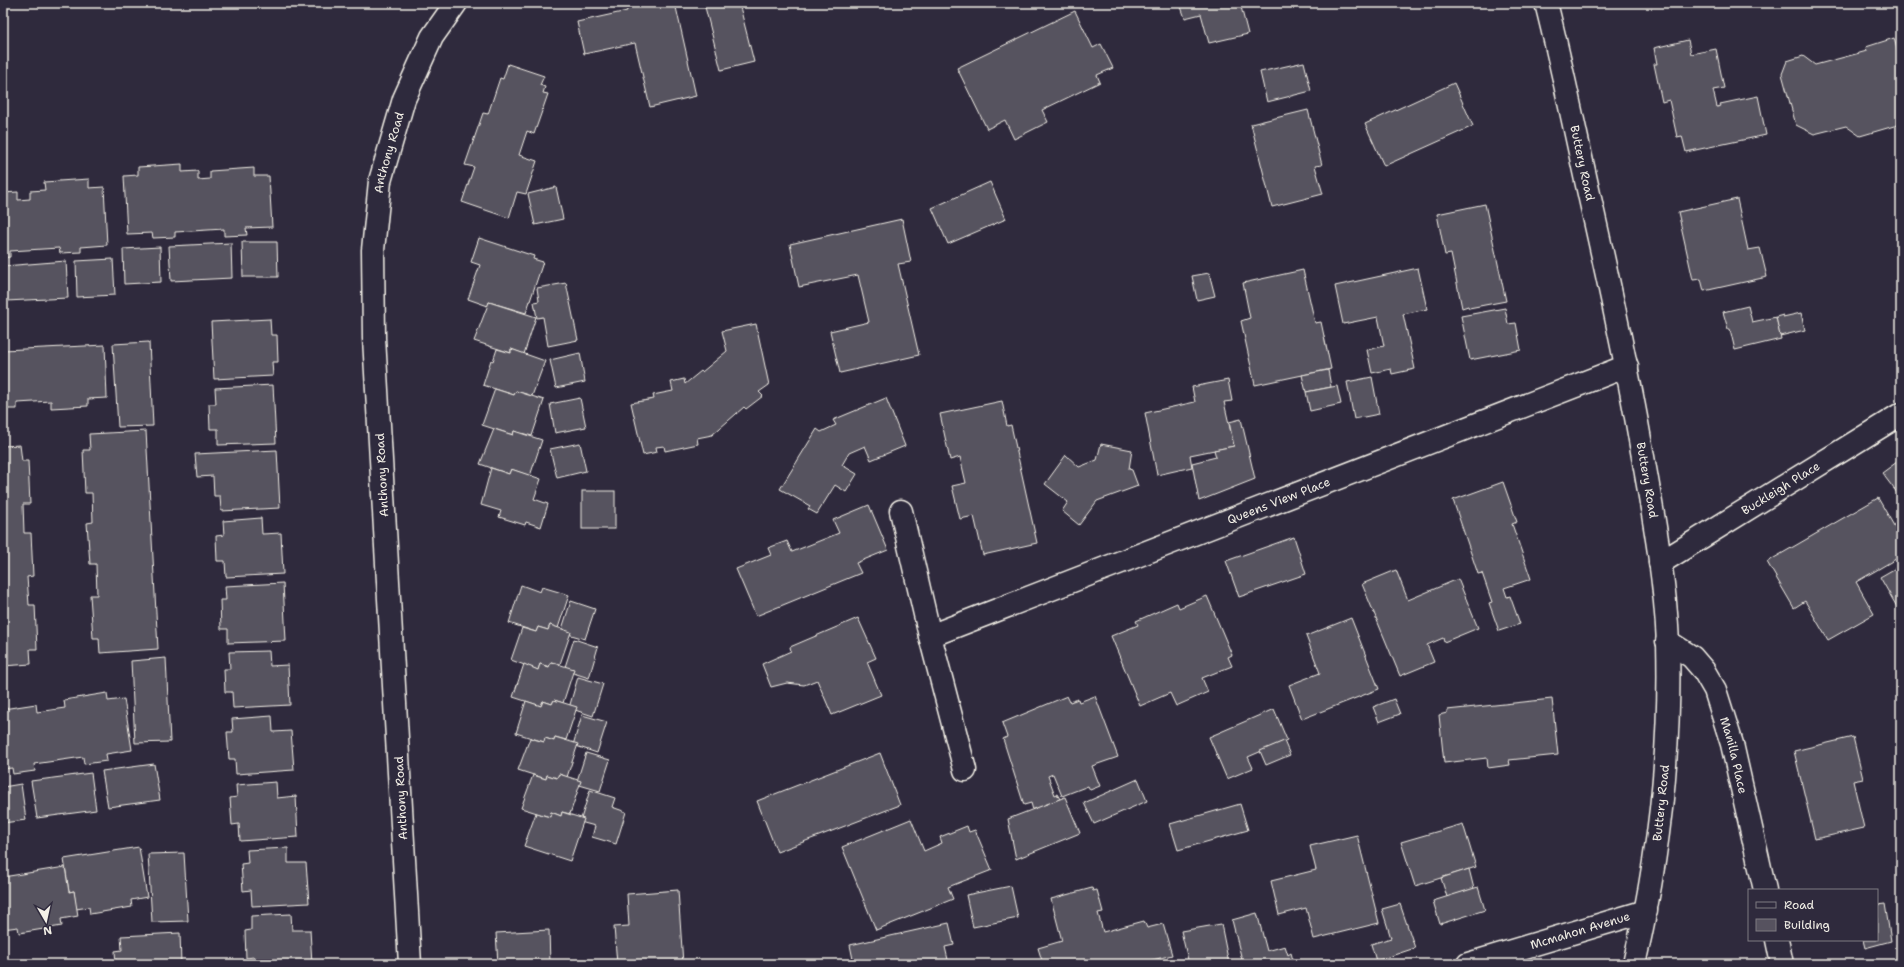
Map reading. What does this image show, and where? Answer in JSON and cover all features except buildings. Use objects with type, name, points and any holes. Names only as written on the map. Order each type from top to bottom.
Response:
[{"type":"street","name":"Anthony Road","points":[[410,964],[374,338],[373,250],[380,182],[404,98],[432,37],[456,3]]},
{"type":"street","name":"Buttery Road","points":[[1546,3],[1627,366],[1660,563],[1668,641],[1666,769],[1656,851],[1646,912],[1634,964]]},
{"type":"street","name":"Queens View Place","points":[[930,636],[1627,366]]},
{"type":"street","name":"Buckleigh Place","points":[[1660,563],[1901,414]]},
{"type":"street","points":[[900,511],[930,636],[966,770]]},
{"type":"street","name":"Manilla Place","points":[[1668,641],[1692,657],[1704,671],[1715,690],[1732,744],[1765,889]]},
{"type":"street","name":"Mcmahon Avenue","points":[[1468,964],[1646,912]]},
{"type":"street","points":[[1777,941],[1782,964]]}]
